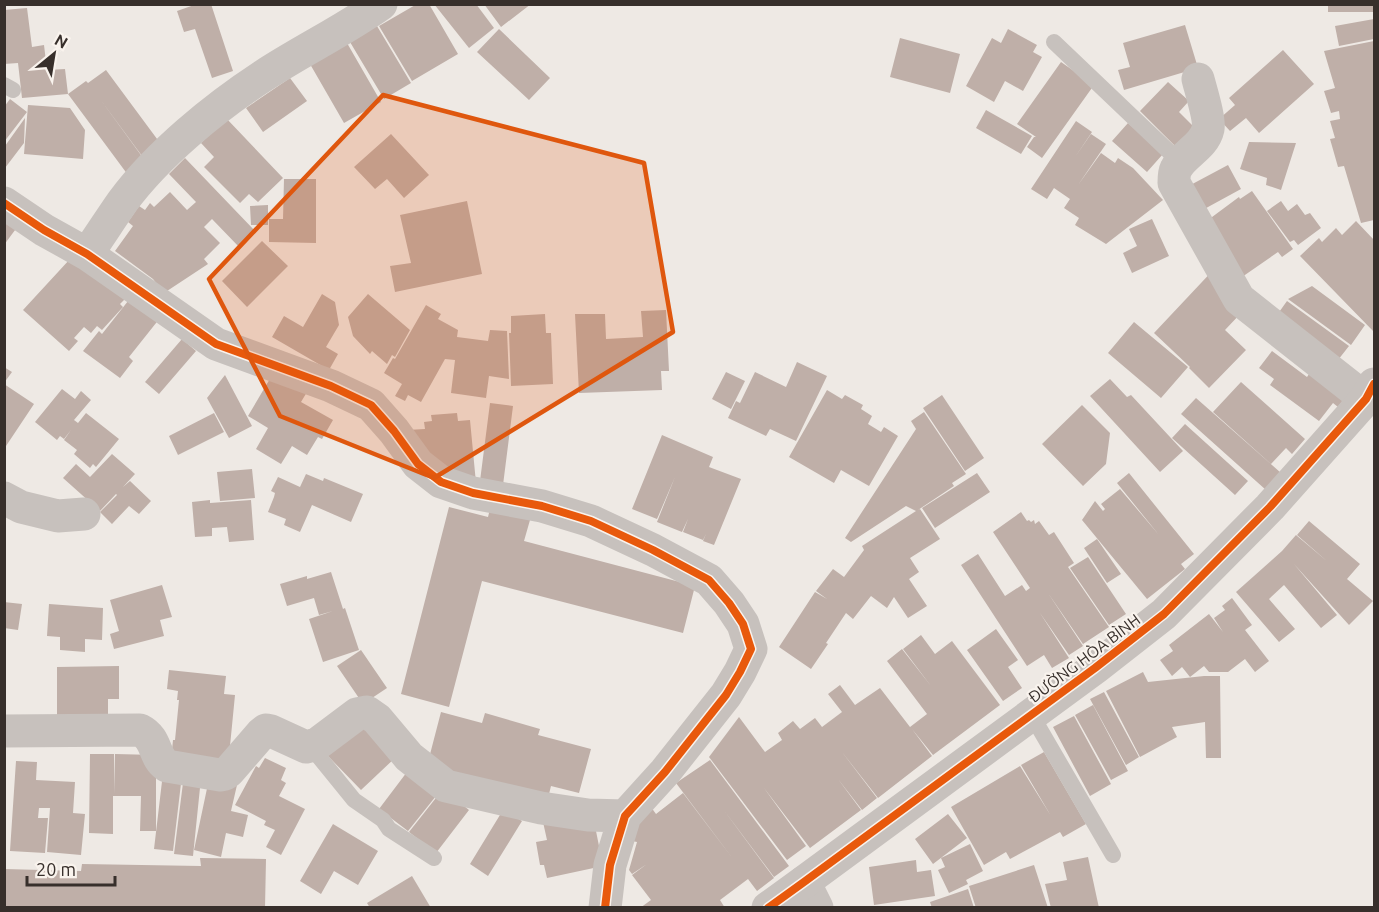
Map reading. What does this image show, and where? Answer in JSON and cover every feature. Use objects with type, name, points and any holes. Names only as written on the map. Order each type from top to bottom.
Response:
[{"type":"street","points":[[87,254],[124,200],[151,168],[182,139],[262,76],[381,4]]},
{"type":"street","points":[[1198,79],[1208,128],[1204,139],[1174,171],[1174,183],[1239,299],[1370,392]]},
{"type":"street","points":[[4,202],[44,230],[87,254],[216,344],[331,386],[371,405],[418,464],[441,482],[473,493],[542,506],[591,521],[709,580],[729,603],[743,624],[751,649],[726,695],[665,772],[625,816],[610,865],[605,908]]},
{"type":"street","name":"ĐƯỜNG HÒA BÌNH","points":[[768,908],[810,895],[1031,714],[1164,614],[1270,507],[1370,392]]},
{"type":"street","points":[[4,498],[21,507],[58,516],[84,514]]},
{"type":"street","points":[[4,731],[140,730],[152,739],[160,762],[167,766],[220,775],[229,771],[266,730],[311,747],[357,714],[367,712],[377,719],[409,758],[446,786],[541,808],[588,815],[625,816]]},
{"type":"lane","points":[[1054,42],[1180,162]]},
{"type":"lane","points":[[1031,714],[1113,855]]},
{"type":"lane","points":[[311,747],[354,800],[382,820],[389,829],[434,858]]},
{"type":"highlighted area","points":[[383,95],[644,163],[673,332],[434,478],[280,416],[209,279]]},
{"type":"building","points":[[197,4],[211,4],[233,71],[212,78],[195,29],[184,32],[177,11]]},
{"type":"building","points":[[417,4],[429,4],[458,54],[412,81],[379,26]]},
{"type":"building","points":[[434,4],[476,4],[494,28],[469,48]]},
{"type":"building","points":[[484,4],[531,4],[501,27]]},
{"type":"building","points":[[1328,4],[1374,4],[1374,12],[1328,12]]},
{"type":"building","points":[[27,8],[32,47],[44,45],[47,70],[65,69],[68,94],[22,98],[18,63],[4,64],[4,10]]},
{"type":"building","points":[[1374,19],[1374,39],[1339,46],[1335,26]]},
{"type":"building","points":[[1185,25],[1198,68],[1124,90],[1118,70],[1130,67],[1123,43]]},
{"type":"building","points":[[377,26],[411,83],[384,99],[350,42]]},
{"type":"building","points":[[499,29],[550,78],[529,100],[477,52]]},
{"type":"building","points":[[1008,29],[1037,45],[1033,52],[1042,57],[1023,91],[1005,81],[994,102],[966,86],[992,38],[1001,43]]},
{"type":"building","points":[[900,38],[960,54],[950,93],[890,77]]},
{"type":"building","points":[[1374,41],[1374,220],[1361,223],[1344,166],[1338,167],[1330,139],[1335,138],[1330,121],[1340,119],[1339,111],[1331,113],[1324,91],[1335,88],[1324,51]]},
{"type":"building","points":[[347,43],[381,102],[344,123],[310,64]]},
{"type":"building","points":[[1283,50],[1314,84],[1259,133],[1246,118],[1230,131],[1219,119],[1235,105],[1229,98]]},
{"type":"building","points":[[1061,62],[1094,85],[1042,158],[1027,147],[1036,137],[1017,124]]},
{"type":"building","points":[[106,70],[163,147],[145,160],[100,99],[146,162],[128,175],[68,94]]},
{"type":"building","points":[[290,78],[307,101],[263,132],[246,108]]},
{"type":"building","points":[[1168,82],[1189,101],[1179,112],[1196,129],[1177,148],[1140,111]]},
{"type":"building","points":[[10,99],[27,112],[4,142],[4,107]]},
{"type":"building","points":[[28,105],[70,108],[85,130],[83,159],[24,154]]},
{"type":"building","points":[[986,110],[1032,136],[1021,154],[976,128]]},
{"type":"building","points":[[25,118],[24,143],[5,168],[5,146]]},
{"type":"building","points":[[226,118],[283,178],[258,202],[249,194],[240,203],[204,167],[214,157],[201,143]]},
{"type":"building","points":[[1076,121],[1092,132],[1075,157],[1091,134],[1106,144],[1078,185],[1101,153],[1115,163],[1118,158],[1133,168],[1163,200],[1106,244],[1075,225],[1079,218],[1064,208],[1070,199],[1054,188],[1047,199],[1031,189]]},
{"type":"building","points":[[1128,123],[1163,154],[1147,172],[1112,141]]},
{"type":"building","points":[[391,134],[429,175],[404,198],[387,179],[375,189],[354,167]]},
{"type":"building","points":[[1249,142],[1296,143],[1281,190],[1266,185],[1267,178],[1240,169]]},
{"type":"building","points":[[185,158],[256,232],[240,248],[212,219],[204,227],[220,243],[204,259],[208,264],[164,293],[153,279],[115,251],[133,226],[128,222],[139,206],[145,210],[150,203],[154,207],[170,192],[187,210],[196,202],[169,174]]},
{"type":"building","points":[[1228,165],[1241,189],[1197,213],[1183,189]]},
{"type":"building","points":[[284,179],[316,179],[316,243],[269,242],[269,219],[283,219]]},
{"type":"building","points":[[1252,191],[1293,249],[1282,257],[1278,252],[1242,277],[1204,223],[1239,197],[1240,199]]},
{"type":"building","points":[[467,201],[482,274],[395,292],[390,266],[411,263],[400,215]]},
{"type":"building","points":[[1281,201],[1288,211],[1297,204],[1305,215],[1310,213],[1321,228],[1298,245],[1294,240],[1290,242],[1267,211]]},
{"type":"building","points":[[268,205],[268,225],[251,225],[250,206]]},
{"type":"building","points":[[4,217],[18,226],[4,245]]},
{"type":"building","points":[[1152,219],[1169,256],[1132,273],[1123,253],[1137,246],[1129,229]]},
{"type":"building","points":[[1356,221],[1374,240],[1374,332],[1300,256],[1319,238],[1322,242],[1336,228],[1342,235]]},
{"type":"building","points":[[262,241],[288,266],[247,307],[222,281]]},
{"type":"building","points":[[70,259],[128,296],[120,304],[123,307],[102,330],[97,326],[91,333],[84,327],[74,338],[78,341],[69,351],[23,310]]},
{"type":"building","points":[[1217,266],[1242,312],[1225,330],[1246,350],[1209,388],[1154,333]]},
{"type":"building","points":[[1312,286],[1365,325],[1351,345],[1288,299]]},
{"type":"building","points":[[322,294],[335,302],[339,325],[326,347],[338,354],[329,370],[272,337],[284,316],[303,327]]},
{"type":"building","points":[[368,294],[410,330],[395,357],[392,355],[387,364],[372,351],[370,354],[353,336],[348,317]]},
{"type":"building","points":[[132,296],[160,318],[129,357],[133,361],[120,378],[83,351],[99,331],[102,334]]},
{"type":"building","points":[[1287,301],[1349,346],[1338,360],[1277,315]]},
{"type":"building","points":[[426,305],[441,314],[438,319],[458,330],[457,337],[488,341],[490,330],[507,331],[509,379],[489,376],[486,398],[451,393],[455,360],[445,359],[421,402],[408,395],[405,401],[395,396],[402,384],[384,373],[393,358],[395,359]]},
{"type":"building","points":[[666,310],[669,371],[661,371],[662,390],[579,393],[575,314],[605,314],[606,339],[643,337],[641,311]]},
{"type":"building","points":[[545,314],[546,333],[551,333],[553,384],[511,386],[509,333],[511,333],[511,316]]},
{"type":"building","points":[[1134,322],[1188,367],[1161,398],[1108,353]]},
{"type":"building","points":[[182,339],[196,351],[159,394],[145,382]]},
{"type":"building","points":[[1272,351],[1307,377],[1317,363],[1351,389],[1338,407],[1333,403],[1319,421],[1270,385],[1274,379],[1259,368]]},
{"type":"building","points":[[797,362],[827,376],[796,441],[770,429],[766,436],[728,418],[736,401],[740,403],[755,372],[786,387]]},
{"type":"building","points":[[4,367],[12,372],[4,383]]},
{"type":"building","points":[[274,372],[307,392],[301,402],[333,420],[322,439],[318,437],[307,455],[292,446],[281,464],[256,449],[268,428],[248,416]]},
{"type":"building","points":[[726,372],[745,381],[731,409],[712,399]]},
{"type":"building","points":[[225,375],[252,426],[229,438],[207,398]]},
{"type":"building","points":[[1110,379],[1127,397],[1131,395],[1183,451],[1160,472],[1090,396]]},
{"type":"building","points":[[1241,382],[1305,439],[1292,454],[1286,448],[1271,464],[1213,412]]},
{"type":"building","points":[[4,384],[34,404],[4,449]]},
{"type":"building","points":[[62,389],[75,399],[81,391],[91,400],[74,420],[78,423],[86,413],[119,439],[96,467],[93,464],[90,468],[74,454],[77,450],[64,440],[71,430],[64,439],[60,436],[57,440],[35,422]]},
{"type":"building","points":[[827,390],[842,399],[845,395],[863,405],[861,409],[872,416],[868,424],[881,432],[884,427],[898,436],[869,486],[841,470],[834,483],[789,457]]},
{"type":"building","points":[[942,395],[984,458],[965,471],[923,408]]},
{"type":"building","points":[[1196,398],[1281,473],[1266,490],[1181,414]]},
{"type":"building","points":[[490,403],[513,406],[503,485],[480,481]]},
{"type":"building","points":[[1082,405],[1110,433],[1106,464],[1083,486],[1042,444]]},
{"type":"building","points":[[924,412],[966,474],[952,483],[954,486],[918,510],[920,509],[940,539],[910,558],[919,572],[909,579],[927,606],[908,618],[894,597],[887,608],[871,596],[853,619],[846,613],[811,669],[779,647],[815,592],[827,599],[816,591],[833,569],[844,577],[864,550],[862,546],[916,511],[906,506],[851,542],[845,538],[916,429],[911,421]]},
{"type":"building","points":[[214,413],[224,432],[178,455],[169,436]]},
{"type":"building","points":[[457,413],[458,421],[470,420],[476,483],[443,474],[407,430],[425,429],[424,422],[432,421],[431,415]]},
{"type":"building","points":[[1185,424],[1248,481],[1235,495],[1172,438]]},
{"type":"building","points":[[662,435],[713,457],[709,467],[741,479],[714,545],[703,541],[706,534],[703,540],[683,532],[688,519],[682,532],[657,522],[675,477],[657,519],[632,509]]},
{"type":"building","points":[[112,454],[135,474],[123,487],[130,481],[151,501],[139,514],[129,506],[112,524],[100,512],[116,494],[100,511],[63,478],[76,464],[90,477]]},
{"type":"building","points":[[252,469],[255,498],[220,501],[217,472]]},
{"type":"building","points":[[977,473],[990,492],[935,528],[922,508]]},
{"type":"building","points":[[1129,473],[1194,554],[1181,564],[1185,569],[1147,599],[1082,520],[1095,501],[1103,511],[1105,509],[1101,504],[1120,489],[1159,535],[1117,483]]},
{"type":"building","points":[[306,474],[323,481],[324,478],[363,494],[351,522],[312,505],[300,532],[284,525],[286,519],[268,512],[275,493],[271,491],[278,477],[300,487]]},
{"type":"building","points":[[210,500],[210,503],[251,500],[254,540],[229,542],[227,527],[212,528],[212,536],[195,537],[192,502]]},
{"type":"building","points":[[449,507],[488,517],[490,509],[530,520],[524,541],[695,586],[683,633],[482,581],[449,707],[401,694]]},
{"type":"building","points":[[1021,512],[1027,521],[1034,520],[1035,524],[1039,521],[1049,535],[1054,532],[1074,563],[1068,567],[1109,627],[1083,644],[1048,593],[1083,646],[1069,655],[1040,613],[1069,658],[1052,668],[1044,655],[1027,666],[961,565],[978,554],[1005,596],[1022,585],[1026,591],[1030,588],[993,532]]},
{"type":"building","points":[[1309,521],[1360,564],[1347,579],[1373,601],[1349,625],[1294,564],[1337,615],[1321,628],[1284,585],[1269,599],[1295,629],[1279,642],[1236,592],[1282,551],[1296,535],[1328,562],[1297,535]]},
{"type":"building","points":[[1097,539],[1121,574],[1107,583],[1084,548]]},
{"type":"building","points":[[1088,557],[1126,614],[1109,625],[1070,568]]},
{"type":"building","points":[[331,572],[359,650],[323,662],[309,619],[333,611],[319,615],[314,598],[287,606],[280,584]]},
{"type":"building","points":[[162,585],[172,617],[160,620],[164,636],[114,649],[110,634],[119,631],[110,600]]},
{"type":"building","points":[[1232,598],[1252,625],[1245,630],[1269,661],[1255,672],[1245,659],[1228,672],[1209,672],[1204,666],[1190,677],[1182,667],[1172,676],[1160,660],[1173,651],[1169,645],[1209,614],[1223,632],[1214,618],[1225,610],[1222,606]]},
{"type":"building","points":[[4,602],[22,604],[18,630],[4,628]]},
{"type":"building","points":[[49,604],[103,608],[102,640],[85,639],[85,652],[60,650],[60,637],[47,636]]},
{"type":"building","points":[[996,629],[1018,660],[1008,667],[1022,688],[1003,701],[967,650]]},
{"type":"building","points":[[921,635],[935,654],[952,641],[1000,705],[933,755],[912,729],[932,756],[878,798],[842,752],[877,798],[862,810],[838,779],[861,810],[810,848],[764,788],[806,846],[787,860],[709,757],[739,717],[765,752],[782,740],[778,733],[793,721],[800,729],[815,718],[822,727],[842,712],[828,694],[840,685],[855,705],[880,688],[910,727],[927,714],[887,661],[902,649],[931,686],[903,649]]},
{"type":"building","points":[[361,650],[387,688],[363,704],[337,666]]},
{"type":"building","points":[[119,666],[119,699],[108,699],[108,719],[57,719],[57,667]]},
{"type":"building","points":[[169,670],[226,676],[224,694],[235,695],[230,746],[236,759],[171,760],[179,700],[177,700],[178,691],[167,689]]},
{"type":"building","points":[[1143,672],[1148,682],[1220,676],[1221,758],[1206,758],[1205,722],[1172,727],[1177,737],[1140,757],[1106,691]]},
{"type":"building","points":[[1104,692],[1139,757],[1126,765],[1090,699]]},
{"type":"building","points":[[1093,705],[1128,771],[1111,780],[1075,715]]},
{"type":"building","points":[[441,712],[482,723],[485,713],[540,729],[538,735],[591,749],[579,793],[551,786],[547,802],[447,774],[428,762]]},
{"type":"building","points":[[1074,716],[1111,784],[1090,796],[1053,727]]},
{"type":"building","points":[[361,722],[396,757],[361,790],[327,755]]},
{"type":"building","points":[[1044,752],[1086,824],[1063,837],[1060,832],[1010,859],[1006,852],[984,865],[951,807],[1020,766],[1051,816],[1021,765]]},
{"type":"building","points":[[90,754],[114,754],[114,794],[115,754],[156,755],[156,831],[140,831],[141,796],[113,796],[113,834],[89,833]]},
{"type":"building","points":[[265,758],[286,768],[281,780],[286,783],[279,796],[305,809],[281,855],[266,847],[275,830],[264,825],[266,821],[235,805],[256,766],[259,768]]},
{"type":"building","points":[[710,760],[789,866],[774,877],[723,809],[774,878],[757,891],[748,879],[720,900],[725,908],[640,908],[651,900],[632,875],[647,864],[632,874],[629,870],[637,842],[632,841],[648,803],[656,814],[683,793],[733,859],[676,783]]},
{"type":"building","points":[[16,761],[37,762],[36,780],[75,782],[73,813],[85,814],[81,855],[47,852],[50,808],[39,808],[38,818],[48,818],[45,853],[10,851]]},
{"type":"building","points":[[410,768],[440,791],[408,831],[379,809]]},
{"type":"building","points":[[163,773],[182,775],[173,851],[154,849]]},
{"type":"building","points":[[184,775],[201,778],[193,856],[174,854]]},
{"type":"building","points":[[209,779],[237,785],[231,811],[248,815],[243,837],[226,833],[221,857],[194,850]]},
{"type":"building","points":[[443,789],[469,810],[436,853],[409,832]]},
{"type":"building","points":[[503,810],[522,821],[488,876],[470,864]]},
{"type":"building","points":[[541,813],[595,826],[603,866],[547,878],[544,865],[540,865],[536,842],[547,840]]},
{"type":"building","points":[[948,814],[967,838],[933,864],[915,839]]},
{"type":"building","points":[[333,824],[378,851],[358,885],[334,871],[321,894],[300,881]]},
{"type":"building","points":[[970,844],[983,871],[966,880],[968,884],[949,893],[938,870],[945,867],[941,858]]},
{"type":"building","points":[[1088,857],[1099,908],[1051,908],[1045,884],[1067,880],[1063,862]]},
{"type":"building","points":[[200,858],[266,859],[265,908],[4,908],[4,869],[81,871],[82,864],[201,866]]},
{"type":"building","points":[[916,860],[917,872],[931,870],[935,896],[874,905],[869,867]]},
{"type":"building","points":[[1034,865],[1048,908],[976,908],[969,886]]},
{"type":"building","points":[[412,876],[431,908],[370,908],[367,903]]},
{"type":"building","points":[[968,889],[974,908],[932,908],[930,902]]},
{"type":"cycle path","points":[[4,203],[44,230],[87,254],[216,344],[331,386],[371,405],[418,464],[441,482],[473,493],[542,506],[591,521],[709,580],[729,603],[743,624],[751,649],[726,695],[665,772],[625,816],[610,865],[605,908]]},
{"type":"cycle path","points":[[768,908],[1095,668],[1164,614],[1270,507],[1366,399],[1374,384]]}]
